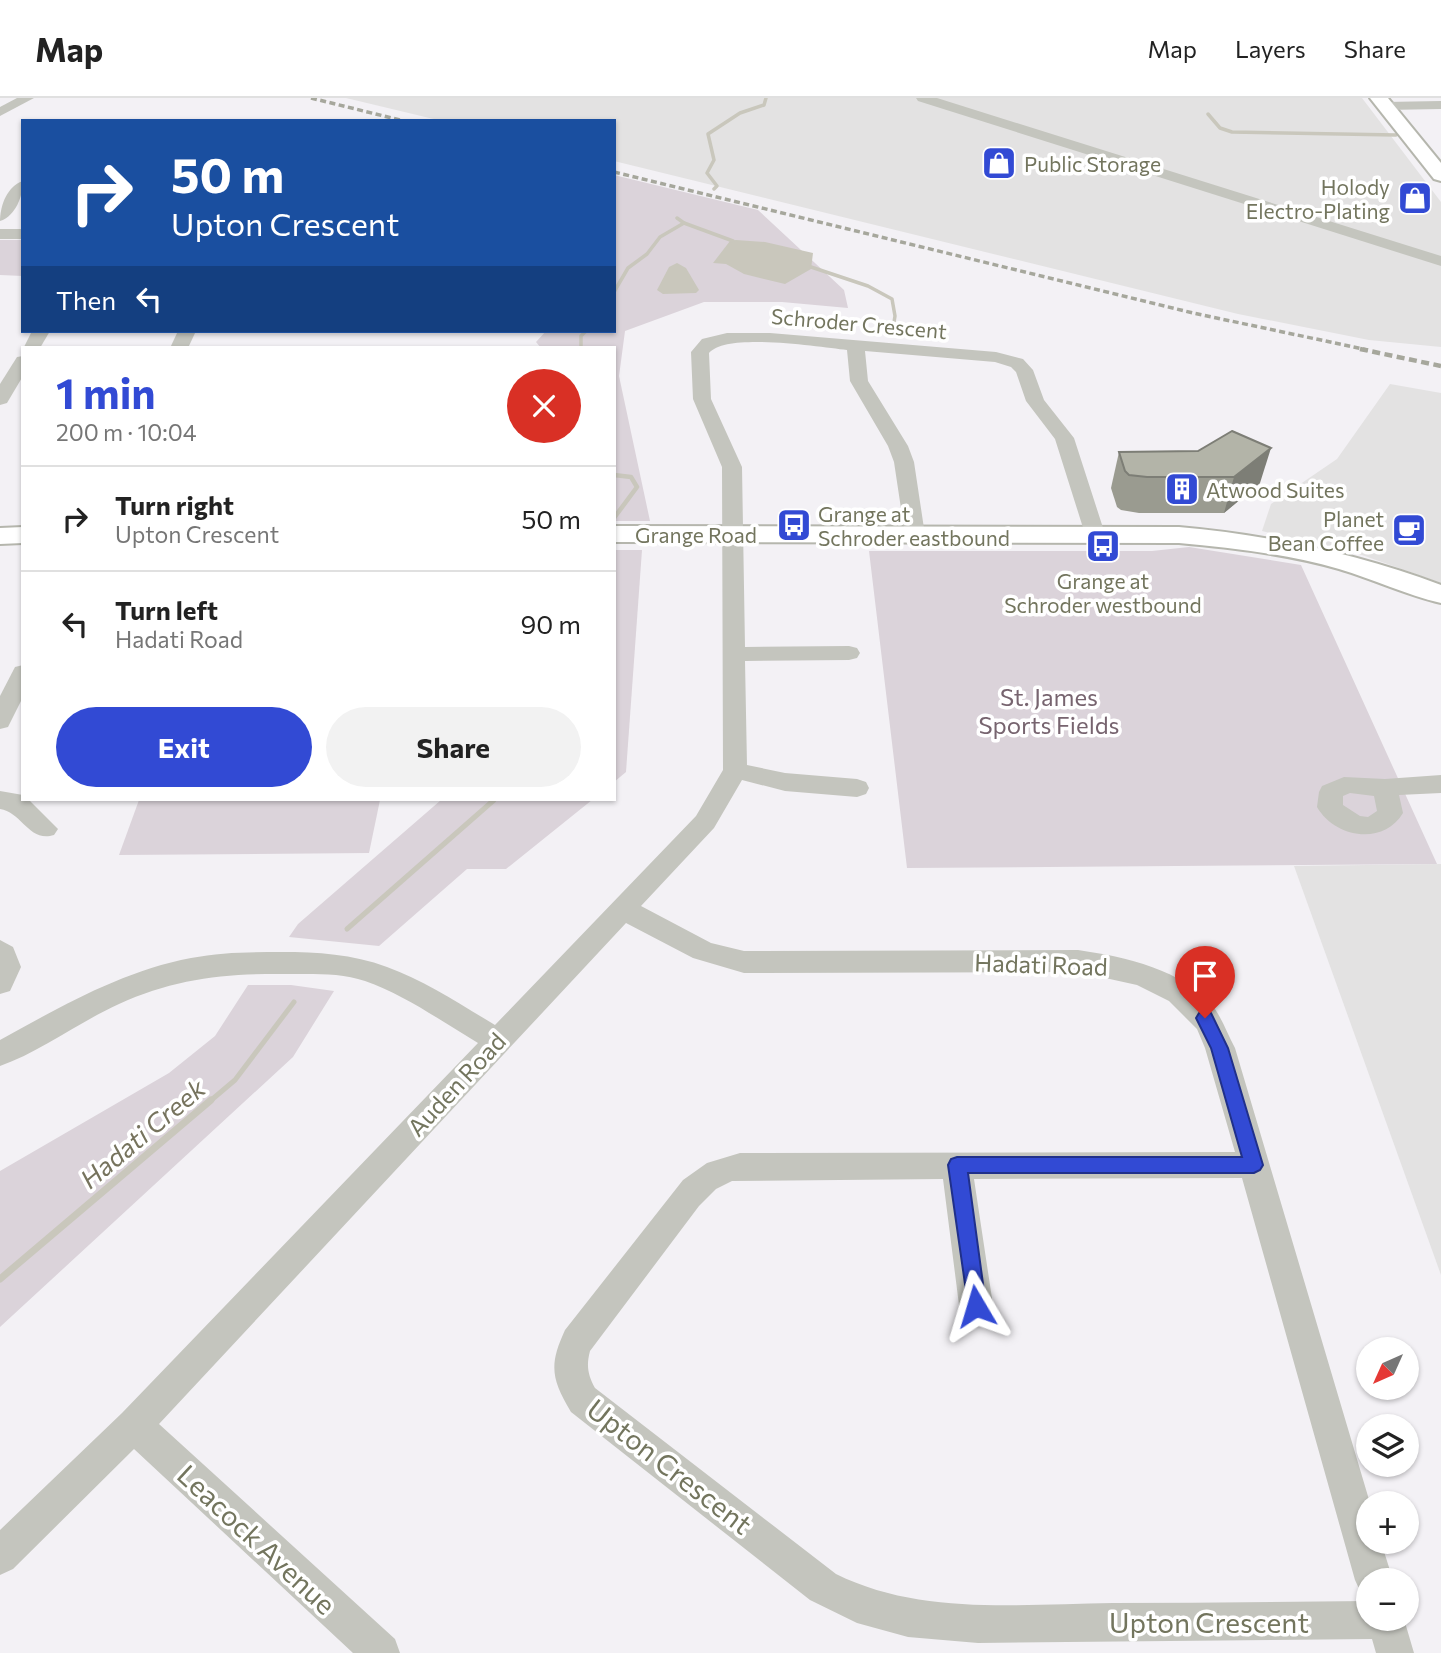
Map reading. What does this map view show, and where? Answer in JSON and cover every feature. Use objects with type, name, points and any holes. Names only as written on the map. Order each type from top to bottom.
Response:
[{"type":"main road","points":[[1382,102],[1441,175]]},
{"type":"main road","name":"Grange Road","points":[[616,534],[1179,535],[1240,540],[1297,549],[1376,571],[1441,596]]},
{"type":"main road","points":[[0,536],[21,535]]},
{"type":"street","points":[[0,112],[27,98]]},
{"type":"street","points":[[923,98],[1441,261]]},
{"type":"street","points":[[1382,102],[1441,106]]},
{"type":"street","points":[[0,216],[21,188]]},
{"type":"street","points":[[0,234],[21,234]]},
{"type":"street","name":"Schroder Crescent","points":[[733,534],[732,467],[701,393],[702,348],[727,338],[996,357],[1017,363],[1024,370],[1035,401],[1064,438],[1095,534]]},
{"type":"street","points":[[855,345],[859,381],[898,446],[904,462],[915,535]]},
{"type":"street","points":[[0,399],[21,364]]},
{"type":"street","name":"Auden Road","points":[[0,1556],[134,1425],[705,822],[718,804],[735,770],[733,534]]},
{"type":"street","points":[[735,654],[849,653]]},
{"type":"street","points":[[0,720],[21,676]]},
{"type":"street","points":[[735,770],[785,782],[856,788]]},
{"type":"street","points":[[1385,788],[1441,784]]},
{"type":"street","points":[[0,800],[16,802],[45,829]]},
{"type":"street","name":"Hadati Road","points":[[623,909],[703,951],[744,962],[1078,961],[1116,966],[1152,979],[1180,996],[1205,1018],[1220,1048],[1371,1568]]},
{"type":"street","points":[[0,951],[6,959],[7,968],[0,983]]},
{"type":"street","points":[[4,1043],[137,984],[181,971],[269,963],[319,964],[360,970],[397,984],[497,1040]]},
{"type":"street","points":[[957,1165],[976,1306]]},
{"type":"street","name":"Upton Crescent","points":[[1254,1165],[740,1166],[720,1170],[703,1179],[577,1341],[569,1358],[572,1381],[583,1400],[594,1409],[823,1587],[857,1604],[908,1618],[978,1624],[1356,1630]]},
{"type":"street","name":"Leacock Avenue","points":[[134,1425],[381,1653]]},
{"type":"shaded area","points":[[346,98],[1362,98],[1441,202],[1441,347],[1369,340],[1238,314],[616,161],[616,119],[434,119]]},
{"type":"shaded area","points":[[730,241],[765,242],[813,253],[811,269],[785,284],[744,274],[726,264],[713,263]]},
{"type":"shaded area","points":[[677,263],[686,268],[699,290],[696,293],[663,294],[657,290],[669,267]]},
{"type":"shaded area","points":[[1390,384],[1441,393],[1441,583],[1362,555],[1262,531],[1271,504],[1337,459]]},
{"type":"shaded area","points":[[1441,864],[1441,1275],[1294,866]]},
{"type":"green space","points":[[616,175],[758,210],[844,290],[848,308],[782,302],[704,302],[625,331],[619,376],[650,521],[616,521],[616,346],[539,346],[536,342],[544,333],[616,333]]},
{"type":"green space","points":[[0,240],[21,240],[21,276],[0,275]]},
{"type":"green space","name":"St. James Sports Fields","points":[[1189,547],[1301,565],[1437,864],[907,868],[869,551],[1152,551]]},
{"type":"green space","points":[[616,550],[642,550],[626,772],[616,780]]},
{"type":"green space","points":[[139,801],[380,801],[369,853],[119,855]]},
{"type":"green space","points":[[440,801],[591,801],[506,869],[467,869],[379,946],[289,937],[298,924]]},
{"type":"green space","points":[[248,985],[291,985],[334,991],[293,1057],[0,1327],[0,1171],[169,1073],[215,1036]]},
{"type":"building","points":[[1232,431],[1271,448],[1234,477],[1129,475],[1119,452],[1198,451]]},
{"type":"waterway","points":[[714,189],[717,186],[707,173],[714,160],[708,134],[740,113],[764,105],[766,98]]},
{"type":"waterway","points":[[1208,114],[1220,128],[1232,132],[1396,135]]},
{"type":"waterway","name":"Hadati Creek","points":[[677,218],[684,223]]},
{"type":"waterway","name":"Hadati Creek","points":[[616,289],[628,268],[647,254],[660,237],[684,223]]},
{"type":"waterway","points":[[684,223],[733,241]]},
{"type":"waterway","points":[[811,267],[868,286],[892,299],[895,316],[893,328],[900,334]]},
{"type":"waterway","name":"Hadati Creek","points":[[581,346],[581,336],[584,333]]},
{"type":"waterway","name":"Hadati Creek","points":[[616,475],[631,477],[637,487],[616,515]]},
{"type":"waterway","name":"Hadati Creek","points":[[347,929],[493,801]]},
{"type":"waterway","name":"Hadati Creek","points":[[209,1102],[235,1080],[294,1002]]},
{"type":"waterway","name":"Hadati Creek","points":[[0,1279],[211,1100]]},
{"type":"railway","points":[[311,98],[396,119]]},
{"type":"railway","points":[[616,172],[1193,313],[1368,350]]},
{"type":"railway","points":[[1360,349],[1441,366]]},
{"type":"place","name":"Public Storage","points":[[999,163]]},
{"type":"place","name":"Holody Electro-Plating","points":[[1415,198]]},
{"type":"place","name":"Atwood Suites","points":[[1182,489]]},
{"type":"place","name":"Grange at Schroder eastbound","points":[[794,525]]},
{"type":"place","name":"Planet Bean Coffee","points":[[1409,530]]},
{"type":"place","name":"Grange at Schroder westbound","points":[[1103,546]]},
{"type":"route","points":[[976,1306],[957,1165],[1254,1165],[1220,1048],[1205,1018]]}]
